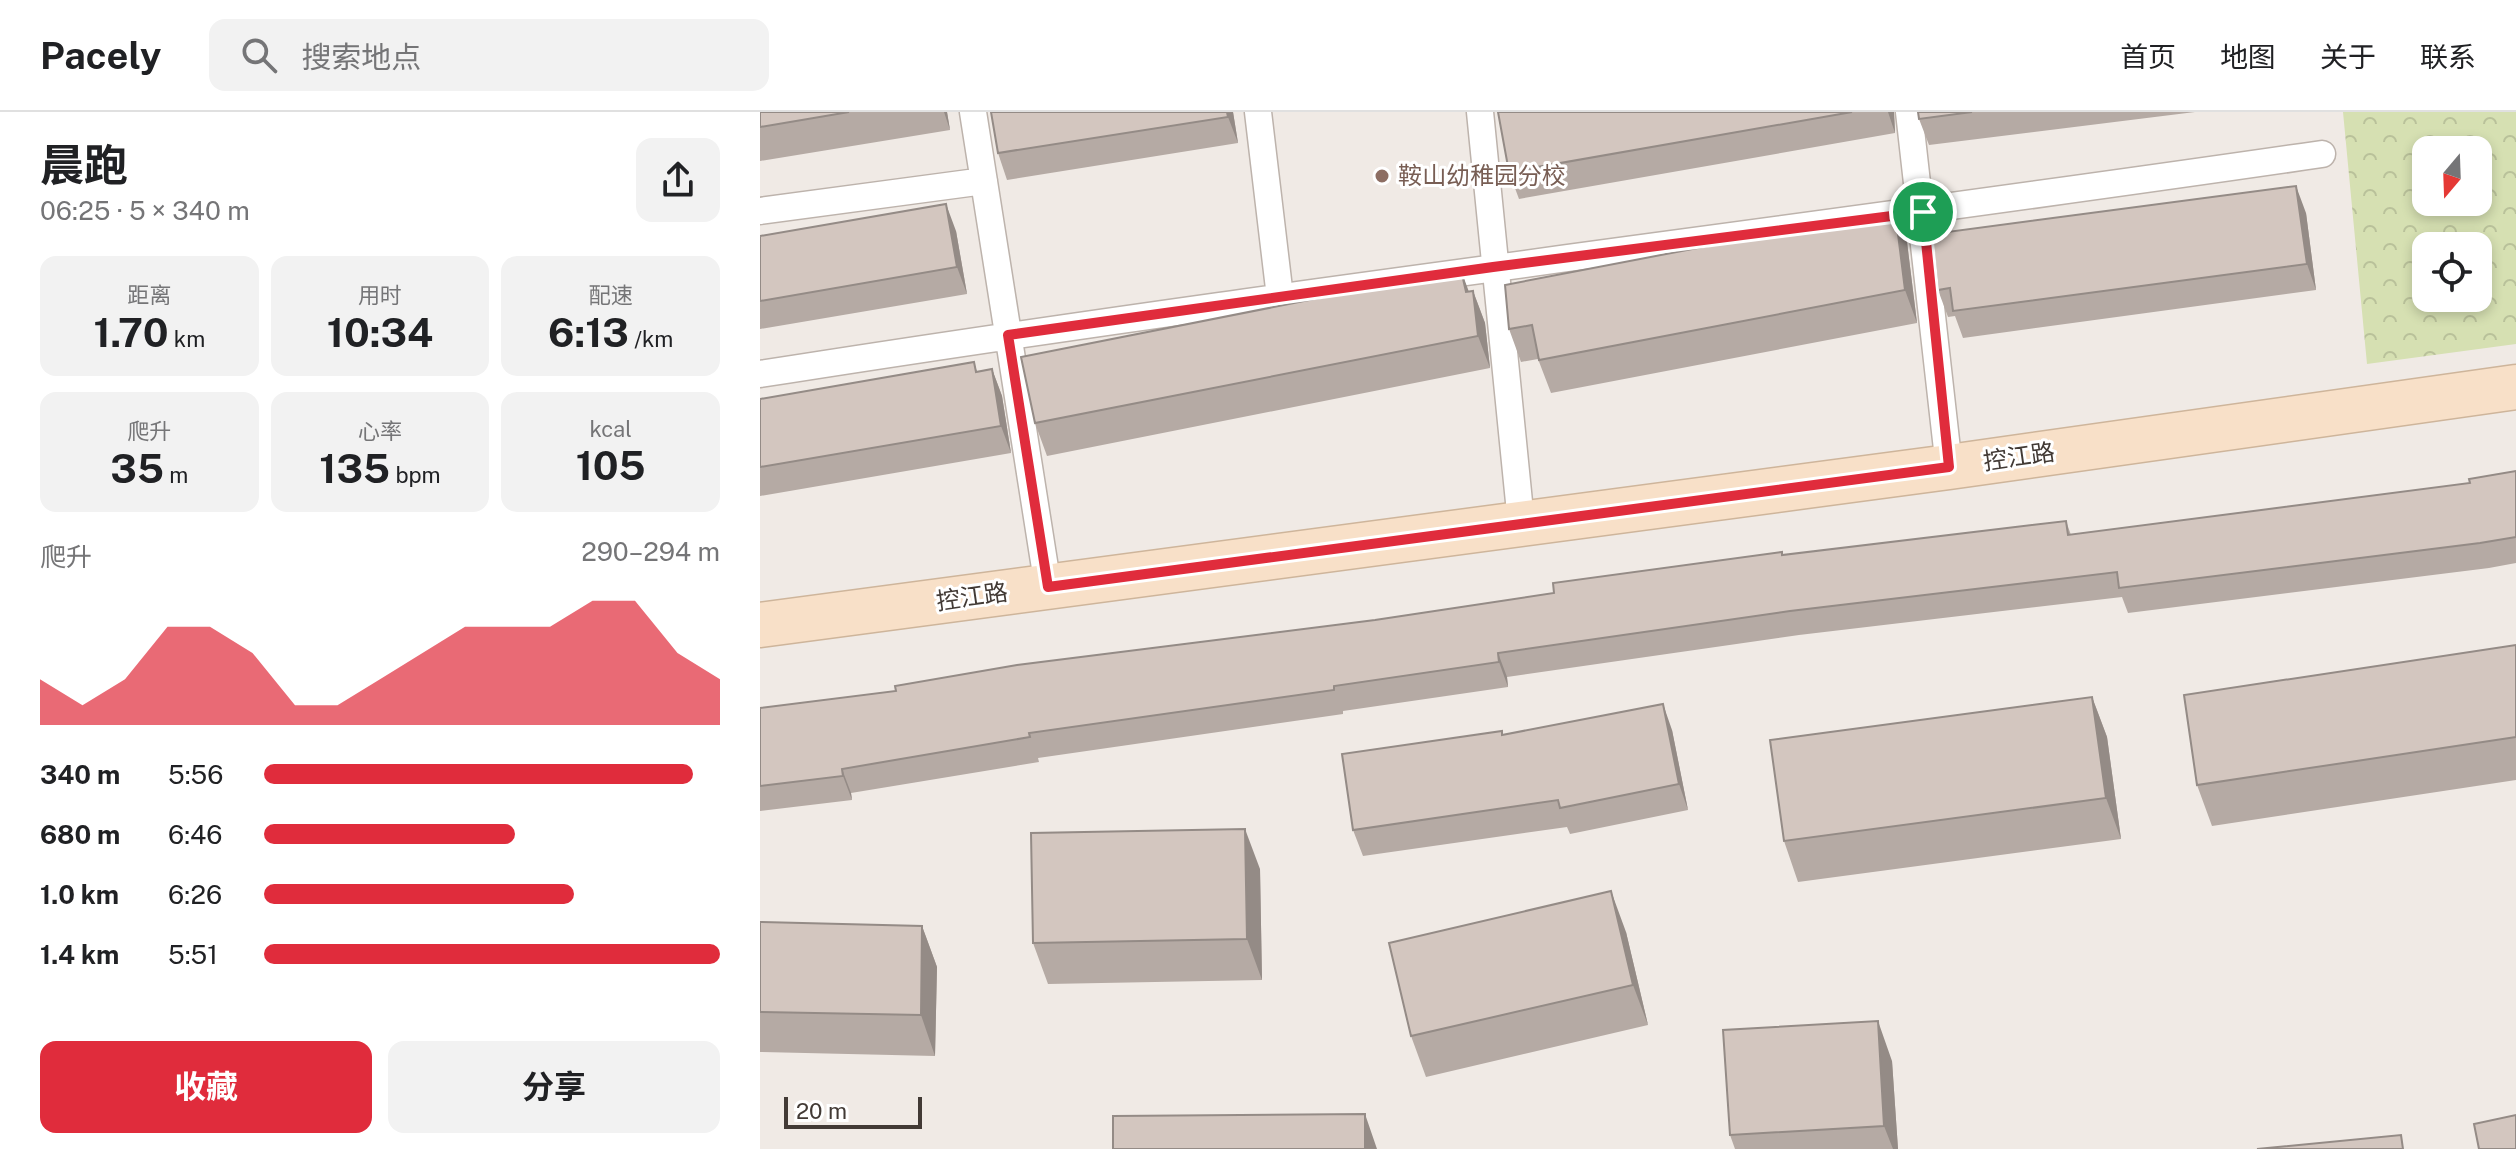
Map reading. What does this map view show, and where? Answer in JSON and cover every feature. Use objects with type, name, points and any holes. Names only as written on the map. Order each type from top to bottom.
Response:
[{"type":"main road","name":"控江路","points":[[760,625],[1949,467],[2516,387]]},
{"type":"lane","points":[[973,112],[1048,587]]},
{"type":"lane","points":[[1258,112],[1280,297]]},
{"type":"lane","points":[[1480,112],[1493,267],[1521,522]]},
{"type":"lane","points":[[1909,112],[1923,212],[1949,467]]},
{"type":"lane","points":[[760,374],[1008,335],[1493,267],[1923,212],[2322,154]]},
{"type":"lane","points":[[760,211],[984,181]]},
{"type":"green space","points":[[2343,112],[2516,112],[2516,344],[2367,364]]},
{"type":"building","points":[[760,112],[849,112],[760,127]]},
{"type":"building","points":[[991,112],[1227,112],[1228,117],[998,153]]},
{"type":"building","points":[[1498,112],[1852,112],[1509,172]]},
{"type":"building","points":[[1918,112],[1972,112],[1919,119]]},
{"type":"building","points":[[2296,186],[2307,264],[1953,311],[1950,288],[1938,290],[1932,234]]},
{"type":"building","points":[[946,204],[957,267],[760,301],[760,236]]},
{"type":"building","points":[[1895,210],[1905,290],[1539,360],[1532,325],[1509,329],[1505,285]]},
{"type":"building","points":[[1461,270],[1466,292],[1473,291],[1478,336],[1035,423],[1021,357]]},
{"type":"building","points":[[974,362],[976,372],[992,369],[1001,426],[760,467],[760,399]]},
{"type":"building","points":[[2516,471],[2516,537],[2119,588],[2117,572],[1790,611],[1498,653],[1499,662],[1334,686],[1334,690],[1029,733],[1030,737],[842,769],[843,776],[760,786],[760,708],[896,691],[895,686],[1017,665],[1375,620],[1554,593],[1553,583],[1782,552],[1782,555],[2066,521],[2068,535],[2470,483],[2469,479]]},
{"type":"building","points":[[2516,645],[2516,737],[2197,785],[2184,695]]},
{"type":"building","points":[[2092,697],[2106,798],[1784,841],[1770,740]]},
{"type":"building","points":[[1663,704],[1679,784],[1560,808],[1558,800],[1353,830],[1342,754],[1502,731],[1502,735]]},
{"type":"building","points":[[1245,829],[1247,939],[1033,943],[1031,833]]},
{"type":"building","points":[[1611,891],[1633,985],[1411,1036],[1389,943]]},
{"type":"building","points":[[760,922],[922,926],[921,1015],[760,1012]]},
{"type":"building","points":[[1878,1021],[1884,1126],[1730,1135],[1723,1030]]},
{"type":"building","points":[[1365,1114],[1365,1149],[1113,1149],[1113,1116]]},
{"type":"building","points":[[2516,1115],[2516,1149],[2479,1149],[2474,1124]]},
{"type":"building","points":[[2401,1135],[2403,1149],[2257,1149]]},
{"type":"place","name":"鞍山幼稚园分校","points":[[1382,176]]},
{"type":"route","points":[[1923,212],[1949,467],[1048,587],[1008,335],[1493,267],[1923,212]]}]
